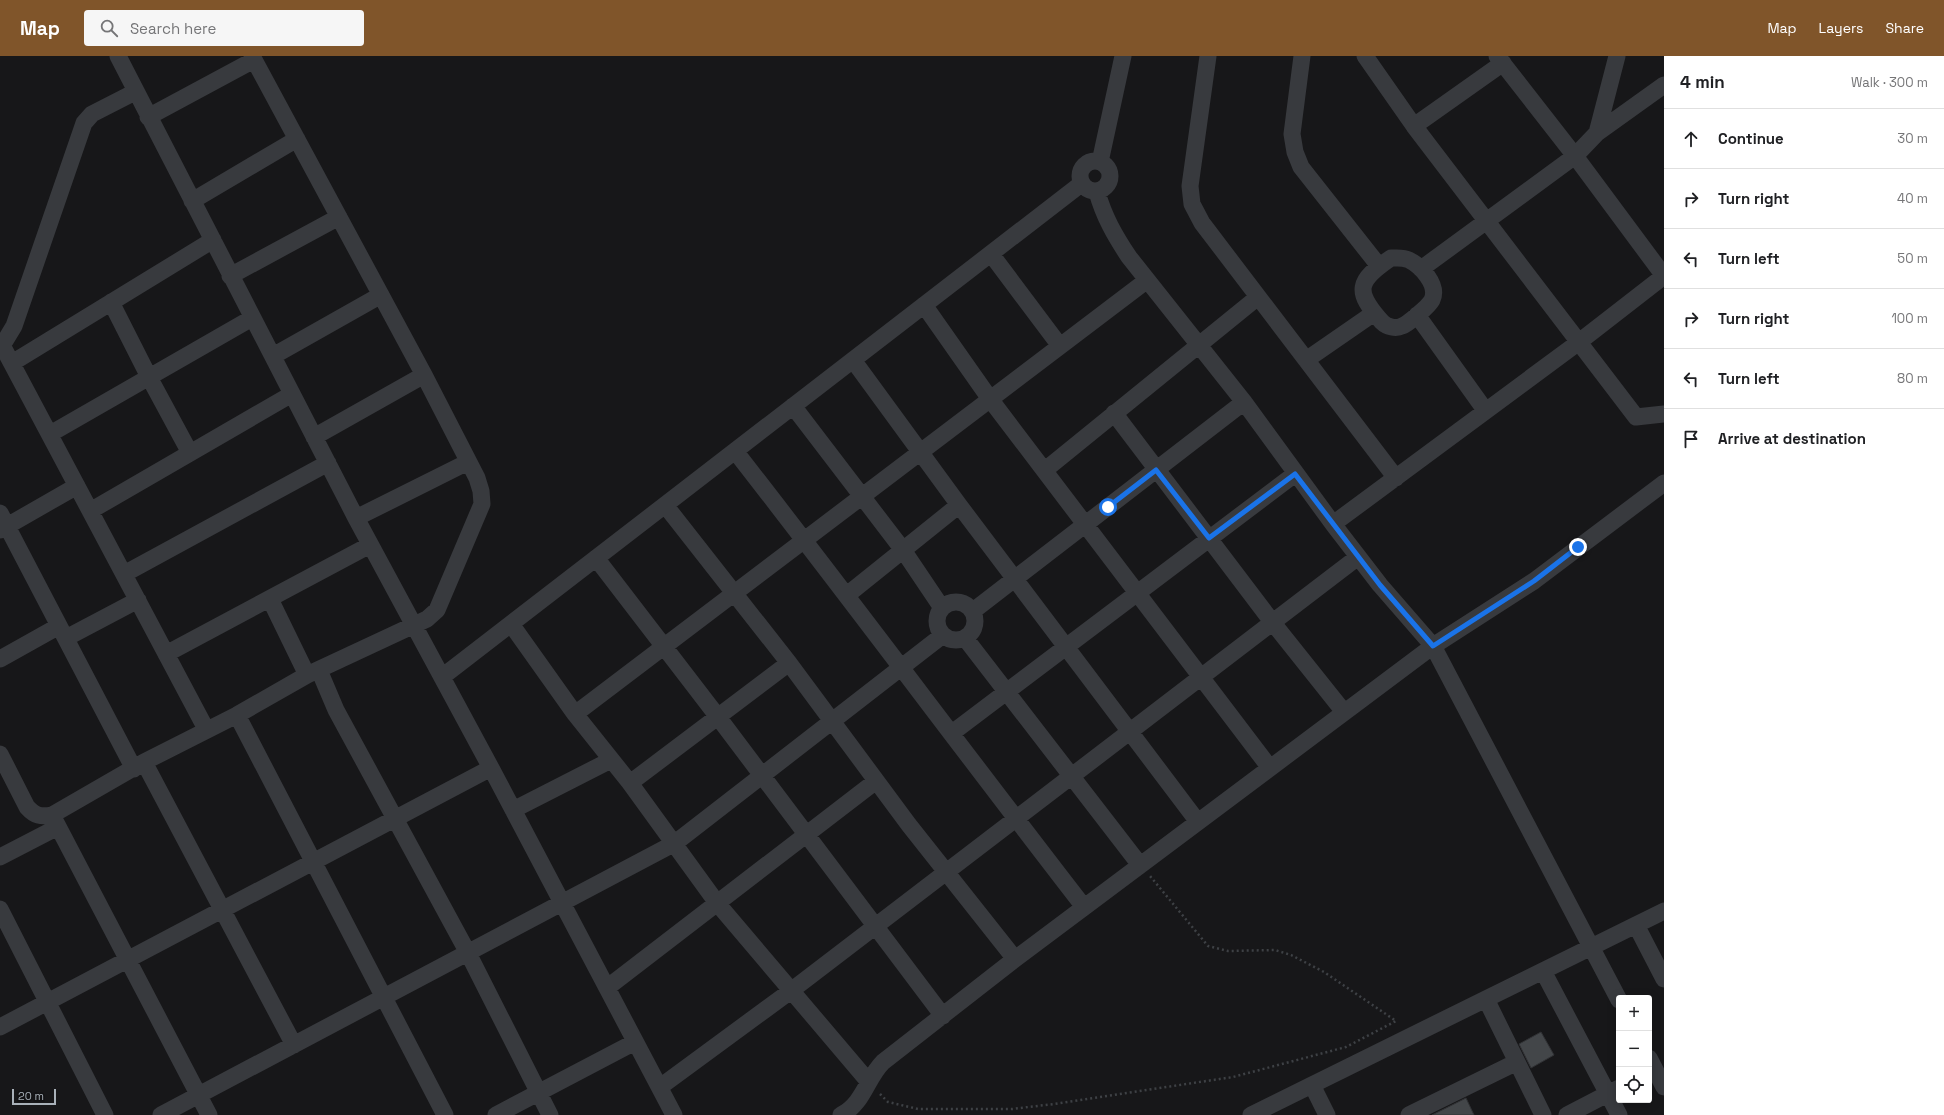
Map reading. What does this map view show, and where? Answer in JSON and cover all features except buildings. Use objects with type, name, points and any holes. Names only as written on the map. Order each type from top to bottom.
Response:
[{"type":"street","points":[[118,56],[135,92],[370,545],[608,987],[635,1042],[674,1115]]},
{"type":"street","points":[[1100,162],[1123,56]]},
{"type":"street","points":[[1208,56],[1190,186],[1192,204],[1202,223],[1396,478]]},
{"type":"street","points":[[1302,56],[1292,134],[1295,152],[1301,168],[1379,266]]},
{"type":"street","points":[[1365,56],[1414,126],[1636,417],[1664,414]]},
{"type":"street","points":[[1597,133],[1617,56]]},
{"type":"street","points":[[0,857],[139,765],[206,729],[237,715],[313,673],[427,619],[437,610],[482,504],[481,491],[477,478],[424,375],[253,58],[148,117]]},
{"type":"street","points":[[1333,524],[1485,410],[1579,342],[1664,276],[1575,156],[1500,60],[1414,126]]},
{"type":"street","points":[[1421,269],[1575,156],[1597,133],[1664,85]]},
{"type":"street","points":[[135,92],[92,114],[84,122],[14,326],[1,348],[12,363],[206,729]]},
{"type":"street","points":[[192,201],[298,139]]},
{"type":"street","points":[[1092,161],[1100,162],[1107,166],[1110,173],[1109,182],[1104,188],[1097,192],[1088,190],[1081,184],[1079,177],[1081,170],[1085,164],[1092,161]]},
{"type":"street","points":[[442,677],[1081,184]]},
{"type":"street","points":[[1097,192],[1103,214],[1113,234],[1146,281],[1244,402],[1295,474],[1358,558],[1433,646],[1616,995]]},
{"type":"street","points":[[230,276],[339,217]]},
{"type":"street","points":[[12,363],[213,240]]},
{"type":"street","points":[[991,254],[1060,346]]},
{"type":"street","points":[[1391,258],[1402,258],[1409,260],[1421,269],[1431,282],[1433,291],[1432,300],[1402,327],[1385,325],[1374,313],[1363,295],[1362,287],[1364,281],[1379,266],[1391,258]]},
{"type":"street","points":[[575,714],[1146,281]]},
{"type":"street","points":[[273,356],[381,296]]},
{"type":"street","points":[[1045,470],[1258,297]]},
{"type":"street","points":[[111,302],[190,453]]},
{"type":"street","points":[[924,306],[990,399],[1045,470],[1084,525],[1137,592],[1270,768]]},
{"type":"street","points":[[1306,360],[1374,313]]},
{"type":"street","points":[[1417,315],[1485,410]]},
{"type":"street","points":[[50,434],[252,318]]},
{"type":"street","points":[[853,360],[959,505],[1198,822]]},
{"type":"street","points":[[314,437],[424,375]]},
{"type":"street","points":[[90,510],[292,394]]},
{"type":"street","points":[[973,611],[1244,402]]},
{"type":"street","points":[[793,406],[903,550],[942,608]]},
{"type":"street","points":[[1114,413],[1156,470],[1344,712]]},
{"type":"street","points":[[735,451],[902,666],[1016,819],[1084,907]]},
{"type":"street","points":[[356,518],[468,462]]},
{"type":"street","points":[[124,574],[328,463]]},
{"type":"street","points":[[952,733],[1065,646],[1295,474]]},
{"type":"street","points":[[841,1115],[855,1106],[863,1094],[868,1081],[883,1062],[1015,959],[1433,646],[1534,581],[1664,483]]},
{"type":"street","points":[[77,486],[2,523],[62,632],[221,910],[294,1045]]},
{"type":"street","points":[[665,505],[789,663],[876,781],[1015,959]]},
{"type":"street","points":[[847,595],[959,505]]},
{"type":"street","points":[[166,654],[370,545]]},
{"type":"street","points":[[596,558],[665,646],[761,776],[943,1016]]},
{"type":"street","points":[[660,1087],[792,990],[1358,558]]},
{"type":"street","points":[[270,599],[336,710],[395,818],[468,953],[550,1115]]},
{"type":"street","points":[[0,659],[138,600]]},
{"type":"street","points":[[952,602],[964,604],[973,611],[976,621],[973,631],[965,638],[958,640],[950,639],[943,634],[938,626],[938,617],[942,608],[952,602]]},
{"type":"street","points":[[510,624],[575,714],[676,843],[717,903],[868,1081]]},
{"type":"street","points":[[161,1115],[676,843],[943,634]]},
{"type":"street","points":[[965,638],[1140,865]]},
{"type":"street","points":[[630,783],[789,663]]},
{"type":"street","points":[[237,715],[445,1115]]},
{"type":"street","points":[[0,754],[27,808],[33,814],[55,821],[209,1115]]},
{"type":"street","points":[[513,810],[611,760]]},
{"type":"street","points":[[0,1027],[491,768]]},
{"type":"street","points":[[608,987],[876,781]]},
{"type":"street","points":[[0,909],[105,1115]]},
{"type":"street","points":[[1251,1115],[1664,911]]},
{"type":"street","points":[[1636,925],[1664,979]]},
{"type":"street","points":[[1543,971],[1613,1091],[1619,1115]]},
{"type":"street","points":[[1486,999],[1543,1115]]},
{"type":"street","points":[[496,1115],[635,1042]]},
{"type":"street","points":[[1409,1115],[1517,1062]]},
{"type":"street","points":[[1654,1066],[1664,1088]]},
{"type":"street","points":[[1312,1085],[1327,1115]]},
{"type":"street","points":[[1567,1115],[1613,1091]]},
{"type":"path","points":[[868,1081],[888,1102],[918,1110],[1012,1109],[1178,1086],[1261,1071],[1346,1047],[1396,1021],[1324,972],[1291,955],[1275,950],[1228,951],[1208,946],[1140,865]]},
{"type":"route","points":[[1108,507],[1156,470],[1209,538],[1295,474],[1380,585],[1433,646],[1534,581],[1578,547]]}]
